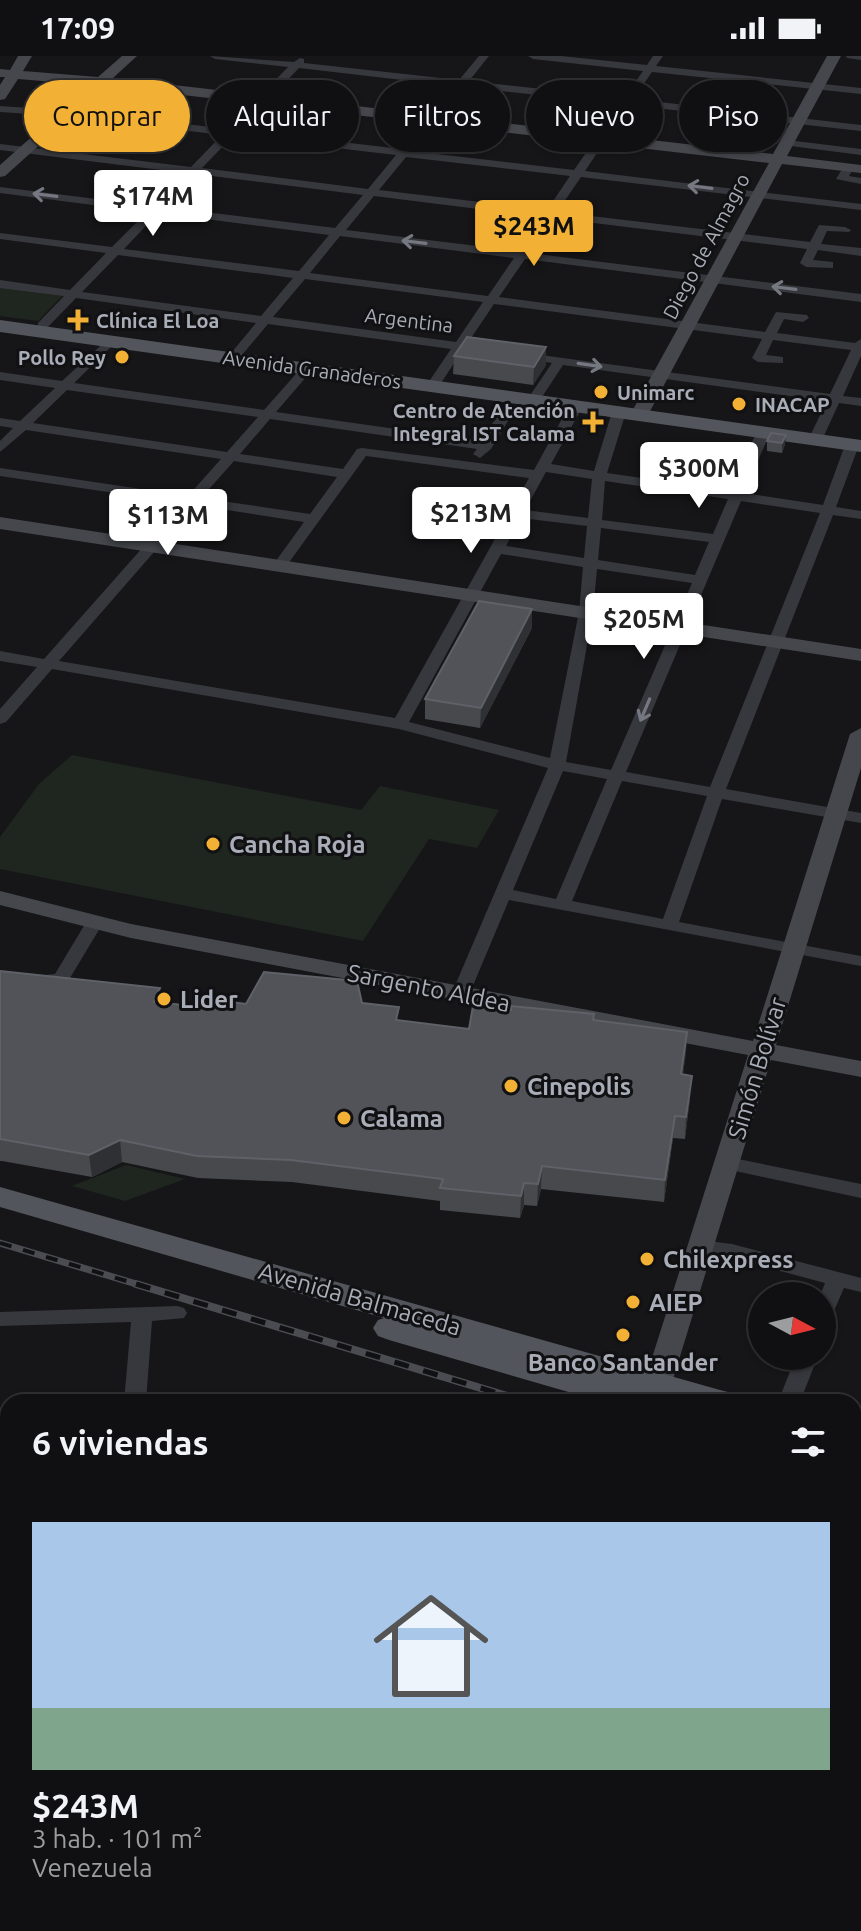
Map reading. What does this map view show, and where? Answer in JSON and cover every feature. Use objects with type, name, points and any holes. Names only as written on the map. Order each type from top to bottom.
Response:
[{"type":"main road","name":"Avenida Granaderos","points":[[0,320],[574,410],[634,412],[858,443]]},
{"type":"main road","name":"Avenida Granaderos","points":[[0,326],[436,380],[763,433],[816,436]]},
{"type":"main road","name":"Avenida Balmaceda","points":[[0,1197],[645,1394]]},
{"type":"main road","name":"Avenida Balmaceda","points":[[0,1215],[645,1394]]},
{"type":"street","points":[[0,96],[7,71],[25,56]]},
{"type":"street","points":[[7,71],[104,80],[130,56]]},
{"type":"street","points":[[215,56],[301,60],[441,80]]},
{"type":"street","points":[[464,80],[484,56]]},
{"type":"street","points":[[533,56],[861,91]]},
{"type":"street","points":[[642,80],[658,56]]},
{"type":"street","name":"Diego de Almagro","points":[[634,412],[663,375],[834,56]]},
{"type":"street","points":[[851,56],[861,57]]},
{"type":"street","points":[[282,80],[301,60]]},
{"type":"street","points":[[663,106],[861,128]]},
{"type":"street","points":[[0,109],[24,110]]},
{"type":"street","points":[[663,143],[854,162],[842,179],[861,181]]},
{"type":"street","points":[[0,147],[24,148]]},
{"type":"street","points":[[359,147],[861,207]]},
{"type":"street","points":[[0,173],[24,150]]},
{"type":"street","points":[[58,152],[861,252]]},
{"type":"street","points":[[42,326],[212,152]]},
{"type":"street","points":[[436,380],[592,152]]},
{"type":"street","points":[[236,355],[406,153]]},
{"type":"street","points":[[0,190],[861,298]]},
{"type":"street","points":[[829,265],[806,263],[823,227],[845,230]]},
{"type":"street","points":[[0,236],[860,346],[816,436]]},
{"type":"street","name":"Argentina","points":[[0,284],[498,352]]},
{"type":"street","points":[[779,360],[758,358],[780,315],[803,318]]},
{"type":"street","points":[[0,448],[110,341]]},
{"type":"street","points":[[514,354],[861,402]]},
{"type":"street","points":[[537,394],[560,360]]},
{"type":"street","points":[[0,719],[307,369]]},
{"type":"street","points":[[0,376],[486,446]]},
{"type":"street","points":[[400,724],[574,410],[510,407],[472,466]]},
{"type":"street","points":[[460,995],[557,765],[586,612],[599,476],[634,412]]},
{"type":"street","points":[[0,422],[347,474]]},
{"type":"street","points":[[561,906],[763,433]]},
{"type":"street","points":[[669,925],[716,793],[778,642],[826,510],[858,443]]},
{"type":"street","points":[[280,565],[362,452],[472,466],[599,476],[861,515]]},
{"type":"street","points":[[0,472],[313,519]]},
{"type":"street","points":[[517,513],[717,539]]},
{"type":"street","points":[[0,523],[861,655]]},
{"type":"street","points":[[496,549],[700,580]]},
{"type":"street","points":[[0,656],[400,724],[557,765],[849,815]]},
{"type":"street","name":"Simón Bolívar","points":[[653,1394],[794,949],[849,815],[861,734]]},
{"type":"street","points":[[504,894],[861,961]]},
{"type":"street","name":"Sargento Aldea","points":[[0,898],[89,922],[861,1069]]},
{"type":"street","points":[[728,1163],[861,1191]]},
{"type":"street","points":[[701,1247],[732,1251],[861,1285]]},
{"type":"street","points":[[0,1319],[177,1313]]},
{"type":"street","points":[[136,1394],[142,1314]]},
{"type":"street","points":[[792,1394],[802,1370]]},
{"type":"shaded area","points":[[0,286],[64,294],[38,321],[0,316]]},
{"type":"shaded area","name":"Cancha Roja","points":[[72,755],[361,810],[380,786],[499,810],[477,848],[429,839],[363,941],[0,869],[0,837],[39,784]]},
{"type":"shaded area","points":[[126,1165],[185,1179],[125,1201],[72,1186]]},
{"type":"building","points":[[467,337],[546,347],[534,367],[454,356]]},
{"type":"building","points":[[771,433],[786,435],[782,443],[767,441]]},
{"type":"building","points":[[479,601],[532,609],[481,708],[425,699]]},
{"type":"building","name":"Calama","points":[[0,971],[160,988],[154,1002],[221,1009],[224,1001],[246,1004],[264,972],[357,981],[362,1003],[399,1007],[396,1020],[469,1029],[473,1006],[511,1010],[511,1006],[594,1014],[593,1020],[687,1032],[681,1074],[692,1076],[686,1117],[675,1116],[665,1180],[542,1166],[538,1184],[524,1183],[521,1196],[440,1188],[443,1179],[291,1160],[197,1156],[120,1140],[89,1155],[0,1139]]},
{"type":"railway","points":[[0,1243],[143,1286]]},
{"type":"railway","points":[[136,1284],[500,1394]]},
{"type":"place","name":"Clínica El Loa","points":[[78,320]]},
{"type":"place","name":"Pollo Rey","points":[[122,357]]},
{"type":"place","name":"Unimarc","points":[[601,392]]},
{"type":"place","name":"INACAP","points":[[739,404]]},
{"type":"place","name":"Centro de Atención Integral IST Calama","points":[[593,422]]},
{"type":"place","name":"Cancha Roja","points":[[213,844]]},
{"type":"place","name":"Lider","points":[[164,999]]},
{"type":"place","name":"Cinepolis","points":[[511,1086]]},
{"type":"place","name":"Calama","points":[[344,1118]]},
{"type":"place","name":"Chilexpress","points":[[647,1259]]},
{"type":"place","name":"AIEP","points":[[633,1302]]},
{"type":"place","name":"Banco Santander","points":[[623,1335]]}]
